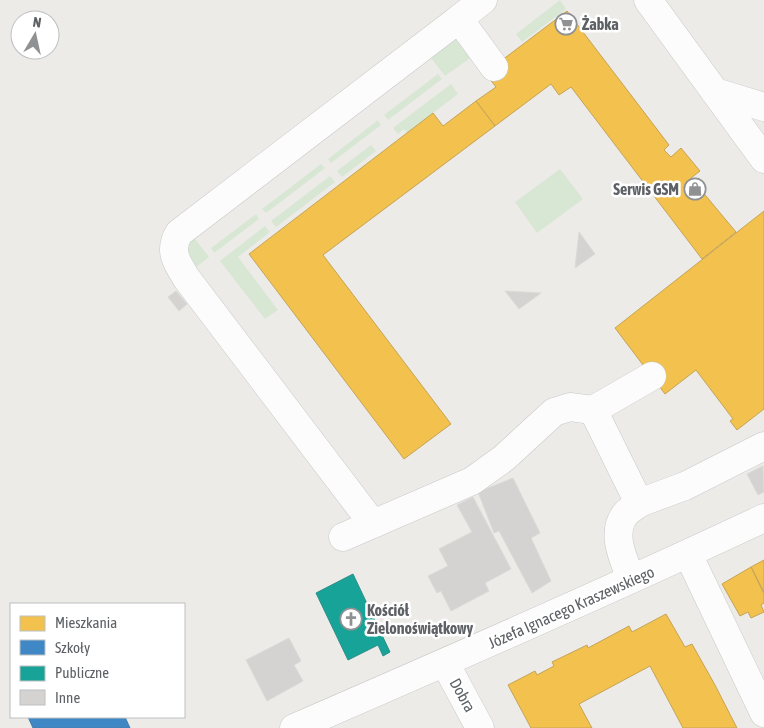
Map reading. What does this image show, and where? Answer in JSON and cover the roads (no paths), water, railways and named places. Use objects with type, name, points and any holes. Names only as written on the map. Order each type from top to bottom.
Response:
[{"type":"street","points":[[373,524],[179,267],[174,256],[173,246],[179,233],[483,0]]},
{"type":"street","points":[[648,0],[764,159]]},
{"type":"street","points":[[459,19],[494,67]]},
{"type":"street","points":[[716,92],[764,107]]},
{"type":"street","points":[[343,537],[472,481],[504,458],[554,412],[570,407],[593,410],[652,376]]},
{"type":"street","points":[[593,410],[639,503]]},
{"type":"street","points":[[631,579],[619,546],[619,533],[624,515],[639,503],[686,486],[764,446]]},
{"type":"street","name":"Józefa Ignacego Kraszewskiego","points":[[294,728],[445,663],[764,518]]},
{"type":"street","points":[[688,554],[764,713]]},
{"type":"street","name":"Dobra","points":[[445,663],[480,728]]},
{"type":"place","name":"Żabka","points":[[566,24]]},
{"type":"place","name":"Serwis GSM","points":[[695,189]]},
{"type":"place","name":"Kościół Zielonoświątkowy","points":[[351,619]]}]
